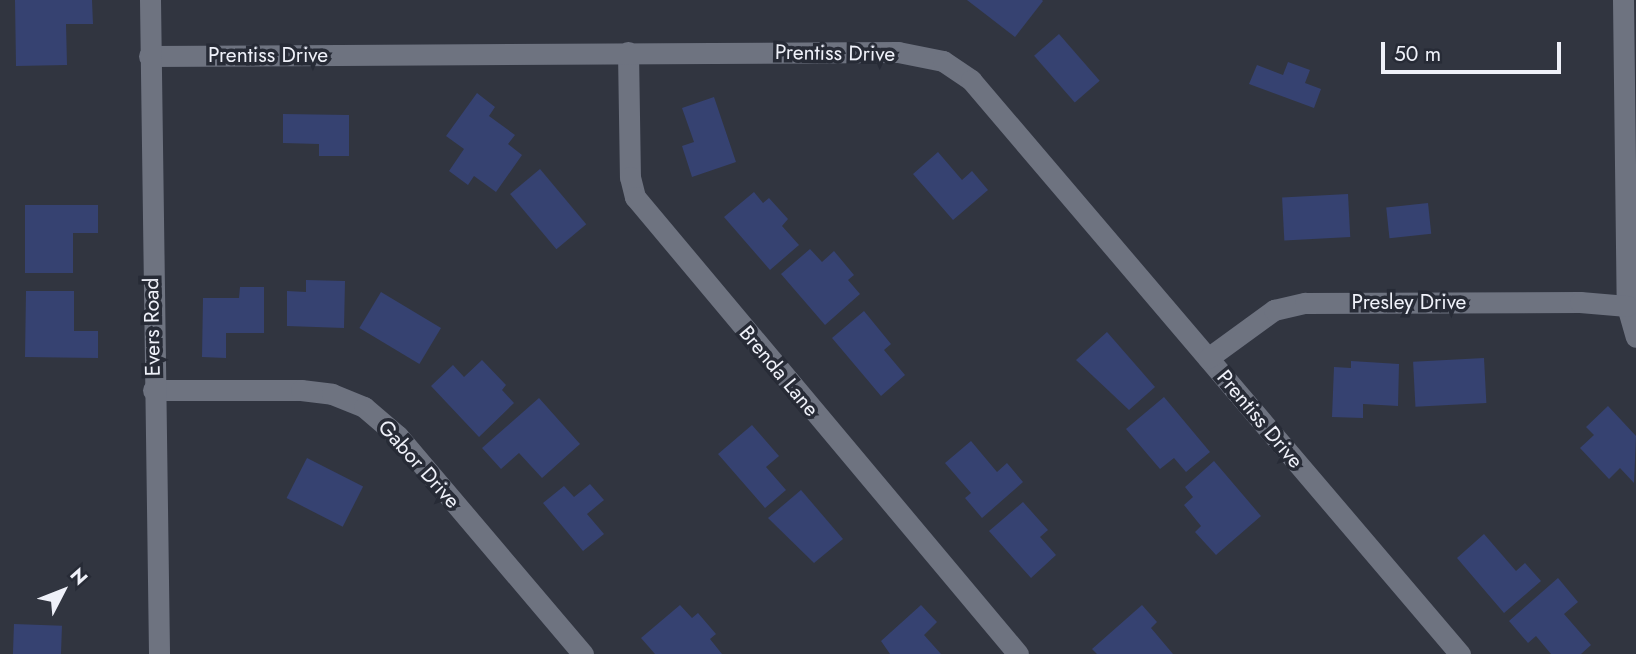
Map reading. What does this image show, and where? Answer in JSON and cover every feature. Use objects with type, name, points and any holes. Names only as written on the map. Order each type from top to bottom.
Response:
[{"type":"street","name":"Evers Road","points":[[150,0],[153,390],[159,654]]},
{"type":"street","points":[[1623,0],[1629,50],[1627,306],[1636,337]]},
{"type":"street","name":"Brenda Lane","points":[[628,52],[630,177],[635,197],[1018,654]]},
{"type":"street","name":"Prentiss Drive","points":[[149,56],[898,52],[943,61],[971,79],[1460,654]]},
{"type":"street","name":"Presley Drive","points":[[1208,358],[1274,310],[1305,303],[1580,302],[1627,306]]},
{"type":"street","name":"Gabor Drive","points":[[153,390],[302,390],[332,394],[365,407],[398,436],[583,654]]},
{"type":"building","points":[[15,0],[92,0],[93,24],[66,24],[67,65],[16,66]]},
{"type":"building","points":[[967,0],[1042,0],[1043,1],[1015,37]]},
{"type":"building","points":[[1059,34],[1100,81],[1075,102],[1034,56]]},
{"type":"building","points":[[1288,62],[1310,70],[1305,83],[1321,89],[1314,108],[1249,84],[1257,65],[1283,75]]},
{"type":"building","points":[[477,93],[495,107],[489,116],[515,135],[508,144],[522,155],[496,192],[474,176],[468,185],[449,171],[464,149],[446,136]]},
{"type":"building","points":[[714,97],[736,162],[692,177],[682,146],[694,142],[682,108]]},
{"type":"building","points":[[283,114],[349,115],[349,156],[319,156],[319,144],[283,143]]},
{"type":"building","points":[[938,152],[962,180],[972,171],[988,190],[953,220],[913,174]]},
{"type":"building","points":[[540,169],[586,224],[556,249],[510,194]]},
{"type":"building","points":[[754,192],[763,203],[769,198],[788,219],[782,226],[799,245],[770,270],[724,217]]},
{"type":"building","points":[[1348,194],[1350,237],[1284,240],[1282,197]]},
{"type":"building","points":[[1428,203],[1431,234],[1389,238],[1386,207]]},
{"type":"building","points":[[25,205],[98,205],[98,233],[73,233],[73,273],[25,273]]},
{"type":"building","points":[[810,249],[822,262],[834,251],[854,275],[848,280],[860,294],[825,325],[781,274]]},
{"type":"building","points":[[306,280],[345,281],[344,328],[287,326],[287,291],[306,292]]},
{"type":"building","points":[[240,287],[264,287],[264,333],[226,333],[226,358],[202,357],[203,298],[239,298]]},
{"type":"building","points":[[26,291],[74,291],[74,331],[98,331],[98,358],[25,357]]},
{"type":"building","points":[[381,292],[441,328],[419,364],[359,328]]},
{"type":"building","points":[[864,311],[891,344],[884,350],[905,375],[881,396],[832,338]]},
{"type":"building","points":[[1107,332],[1155,387],[1129,410],[1076,360]]},
{"type":"building","points":[[1484,358],[1486,403],[1415,407],[1413,362]]},
{"type":"building","points":[[482,360],[506,385],[502,390],[514,403],[479,437],[431,386],[453,365],[464,377]]},
{"type":"building","points":[[1351,361],[1399,364],[1398,406],[1363,404],[1363,418],[1332,417],[1334,367],[1351,368]]},
{"type":"building","points":[[1164,397],[1210,452],[1186,472],[1174,458],[1160,469],[1126,429]]},
{"type":"building","points":[[539,398],[580,444],[542,478],[519,453],[501,469],[482,448]]},
{"type":"building","points":[[1608,406],[1636,436],[1634,483],[1620,468],[1609,479],[1580,448],[1594,435],[1586,427]]},
{"type":"building","points":[[752,425],[779,456],[766,467],[786,490],[765,508],[718,454]]},
{"type":"building","points":[[971,441],[997,472],[1007,463],[1023,482],[982,518],[965,498],[971,493],[945,463]]},
{"type":"building","points":[[307,458],[363,487],[343,527],[287,498]]},
{"type":"building","points":[[1214,461],[1261,516],[1216,555],[1195,532],[1201,526],[1184,505],[1193,497],[1185,487]]},
{"type":"building","points":[[590,484],[604,500],[587,514],[604,534],[583,551],[543,503],[564,486],[574,497]]},
{"type":"building","points":[[801,490],[843,539],[814,563],[768,518]]},
{"type":"building","points":[[1023,502],[1048,530],[1040,537],[1056,555],[1031,578],[989,531]]},
{"type":"building","points":[[1484,534],[1516,571],[1525,563],[1541,581],[1504,613],[1457,558]]},
{"type":"building","points":[[1558,578],[1578,602],[1564,614],[1591,645],[1581,654],[1551,654],[1536,636],[1528,643],[1509,621]]},
{"type":"building","points":[[680,605],[692,618],[698,613],[716,634],[710,639],[722,654],[655,654],[641,638]]},
{"type":"building","points":[[921,605],[937,622],[924,635],[941,654],[890,654],[881,641]]},
{"type":"building","points":[[1142,605],[1157,622],[1151,628],[1173,654],[1097,654],[1092,649]]},
{"type":"building","points":[[14,624],[62,626],[61,654],[13,654]]}]
